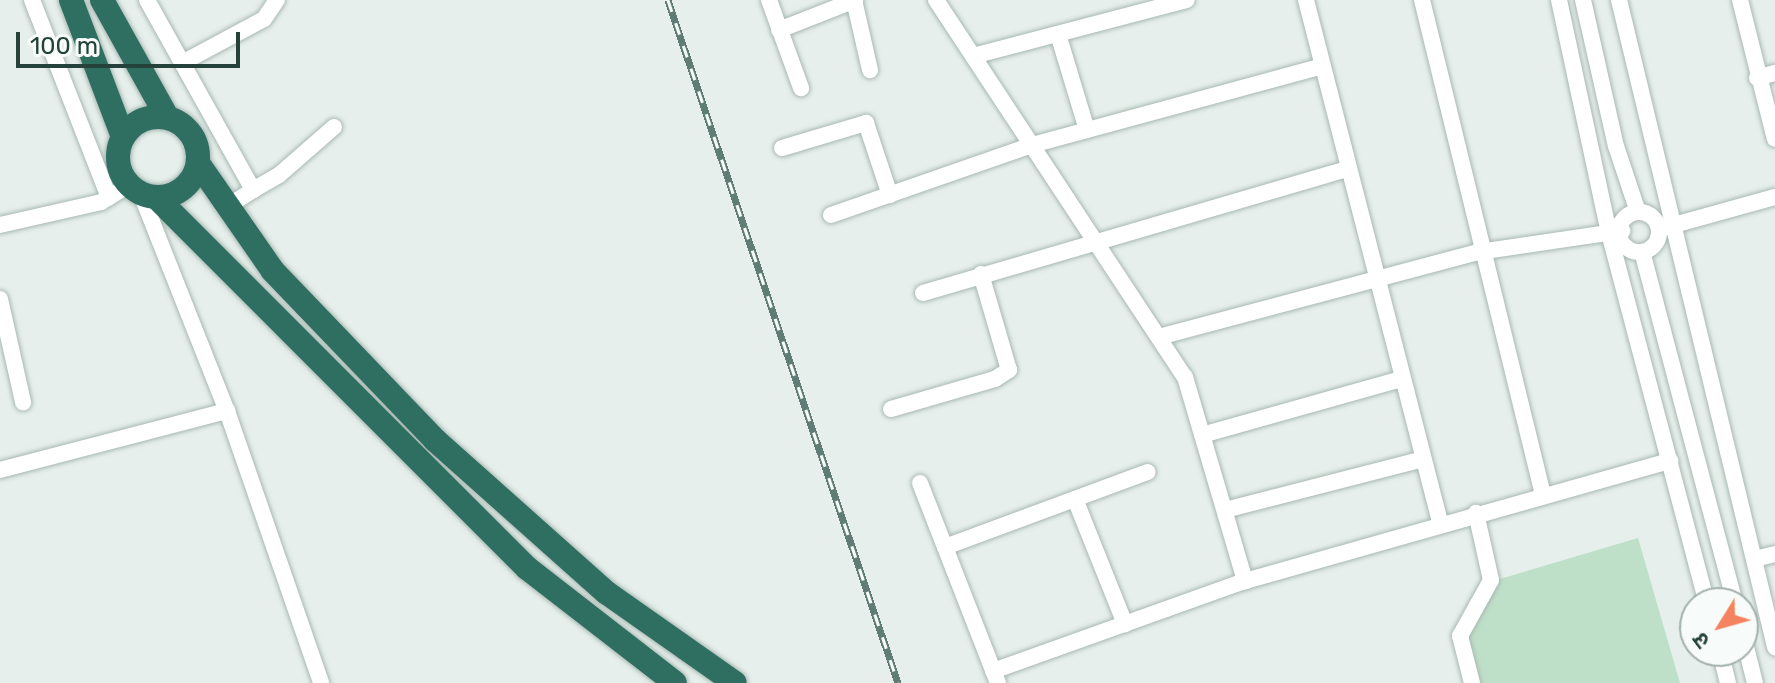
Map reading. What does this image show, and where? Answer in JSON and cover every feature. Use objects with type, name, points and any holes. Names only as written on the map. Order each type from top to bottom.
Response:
[{"type":"highway","points":[[71,0],[123,137]]},
{"type":"highway","points":[[102,0],[167,117],[191,134],[198,163],[227,207],[300,300],[435,440],[607,593],[735,683]]},
{"type":"highway","points":[[167,117],[138,121],[123,137],[117,158],[134,194],[527,568],[675,683]]},
{"type":"highway","points":[[134,194],[184,188],[198,163]]},
{"type":"street","points":[[32,0],[134,194],[227,411],[321,683]]},
{"type":"street","points":[[147,0],[253,190]]},
{"type":"street","points":[[182,63],[264,19],[277,0]]},
{"type":"street","points":[[769,0],[801,88]]},
{"type":"street","points":[[779,30],[854,0],[870,70]]},
{"type":"street","points":[[936,0],[1185,377],[1245,581]]},
{"type":"street","points":[[973,56],[1187,0]]},
{"type":"street","points":[[1306,0],[1374,280],[1440,522]]},
{"type":"street","points":[[1422,0],[1479,252],[1543,495]]},
{"type":"street","points":[[1559,0],[1703,587]]},
{"type":"street","points":[[1583,0],[1616,146],[1637,209]]},
{"type":"street","points":[[1619,0],[1664,228],[1775,645]]},
{"type":"street","points":[[1740,0],[1757,78],[1775,139]]},
{"type":"street","points":[[1058,34],[1087,130]]},
{"type":"street","points":[[831,215],[1032,145],[1322,66]]},
{"type":"street","points":[[1757,78],[1775,73]]},
{"type":"street","points":[[782,148],[866,123],[890,195]]},
{"type":"street","points":[[227,207],[279,175],[334,127]]},
{"type":"street","points":[[923,293],[1094,240],[1347,169]]},
{"type":"street","points":[[0,225],[134,194]]},
{"type":"street","points":[[1643,255],[1652,248],[1664,228],[1775,197]]},
{"type":"street","points":[[1616,232],[1627,214],[1637,209],[1646,211],[1664,228]]},
{"type":"street","points":[[1159,337],[1479,252],[1616,232]]},
{"type":"street","points":[[1616,232],[1630,251],[1643,255]]},
{"type":"street","points":[[1643,255],[1731,587]]},
{"type":"street","points":[[891,409],[1007,374],[1010,364],[981,274]]},
{"type":"street","points":[[0,299],[4,333],[23,402]]},
{"type":"street","points":[[1202,435],[1401,379]]},
{"type":"street","points":[[0,470],[227,411]]},
{"type":"street","points":[[1225,510],[1423,459]]},
{"type":"street","points":[[920,483],[995,677],[1125,624],[1245,581],[1440,522],[1670,461]]},
{"type":"street","points":[[945,547],[1148,472]]},
{"type":"street","points":[[1075,499],[1125,624]]},
{"type":"street","points":[[1472,683],[1459,650],[1460,636],[1491,580],[1476,513]]},
{"type":"street","points":[[1754,559],[1775,554]]},
{"type":"green space","points":[[1638,538],[1680,683],[1480,683],[1468,635],[1500,579]]},
{"type":"railway","points":[[668,0],[898,683]]}]
